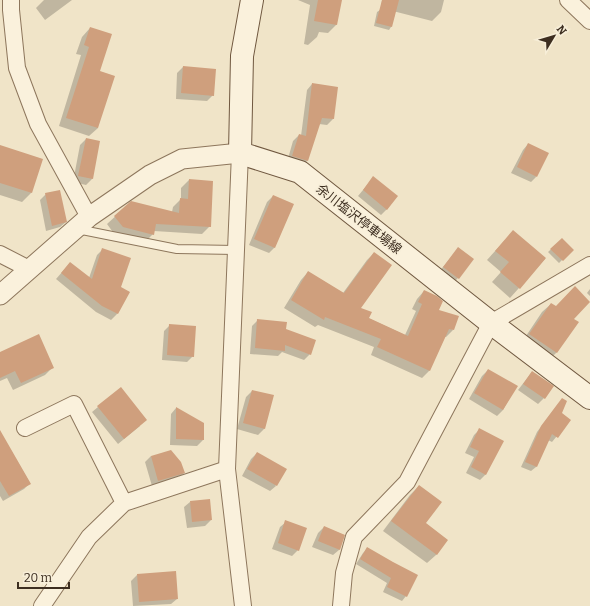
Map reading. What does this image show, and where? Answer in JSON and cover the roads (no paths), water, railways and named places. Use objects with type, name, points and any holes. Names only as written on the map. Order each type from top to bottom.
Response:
[{"type":"main road","points":[[240,153],[242,56],[252,0]]},
{"type":"main road","name":"余川塩沢停車場線","points":[[240,153],[300,172],[491,323],[590,398]]},
{"type":"street","points":[[11,0],[16,60],[20,75],[38,124],[82,223]]},
{"type":"street","points":[[568,0],[590,21]]},
{"type":"street","points":[[0,295],[82,223],[150,175],[182,159],[240,153],[227,469],[243,606]]},
{"type":"street","points":[[0,254],[29,269]]},
{"type":"street","points":[[341,606],[344,573],[354,537],[407,482],[491,323],[590,265]]},
{"type":"street","points":[[25,428],[74,404],[124,503]]},
{"type":"street","points":[[42,606],[89,538],[124,503],[227,469]]},
{"type":"lane","points":[[82,223],[177,249],[236,250]]}]
